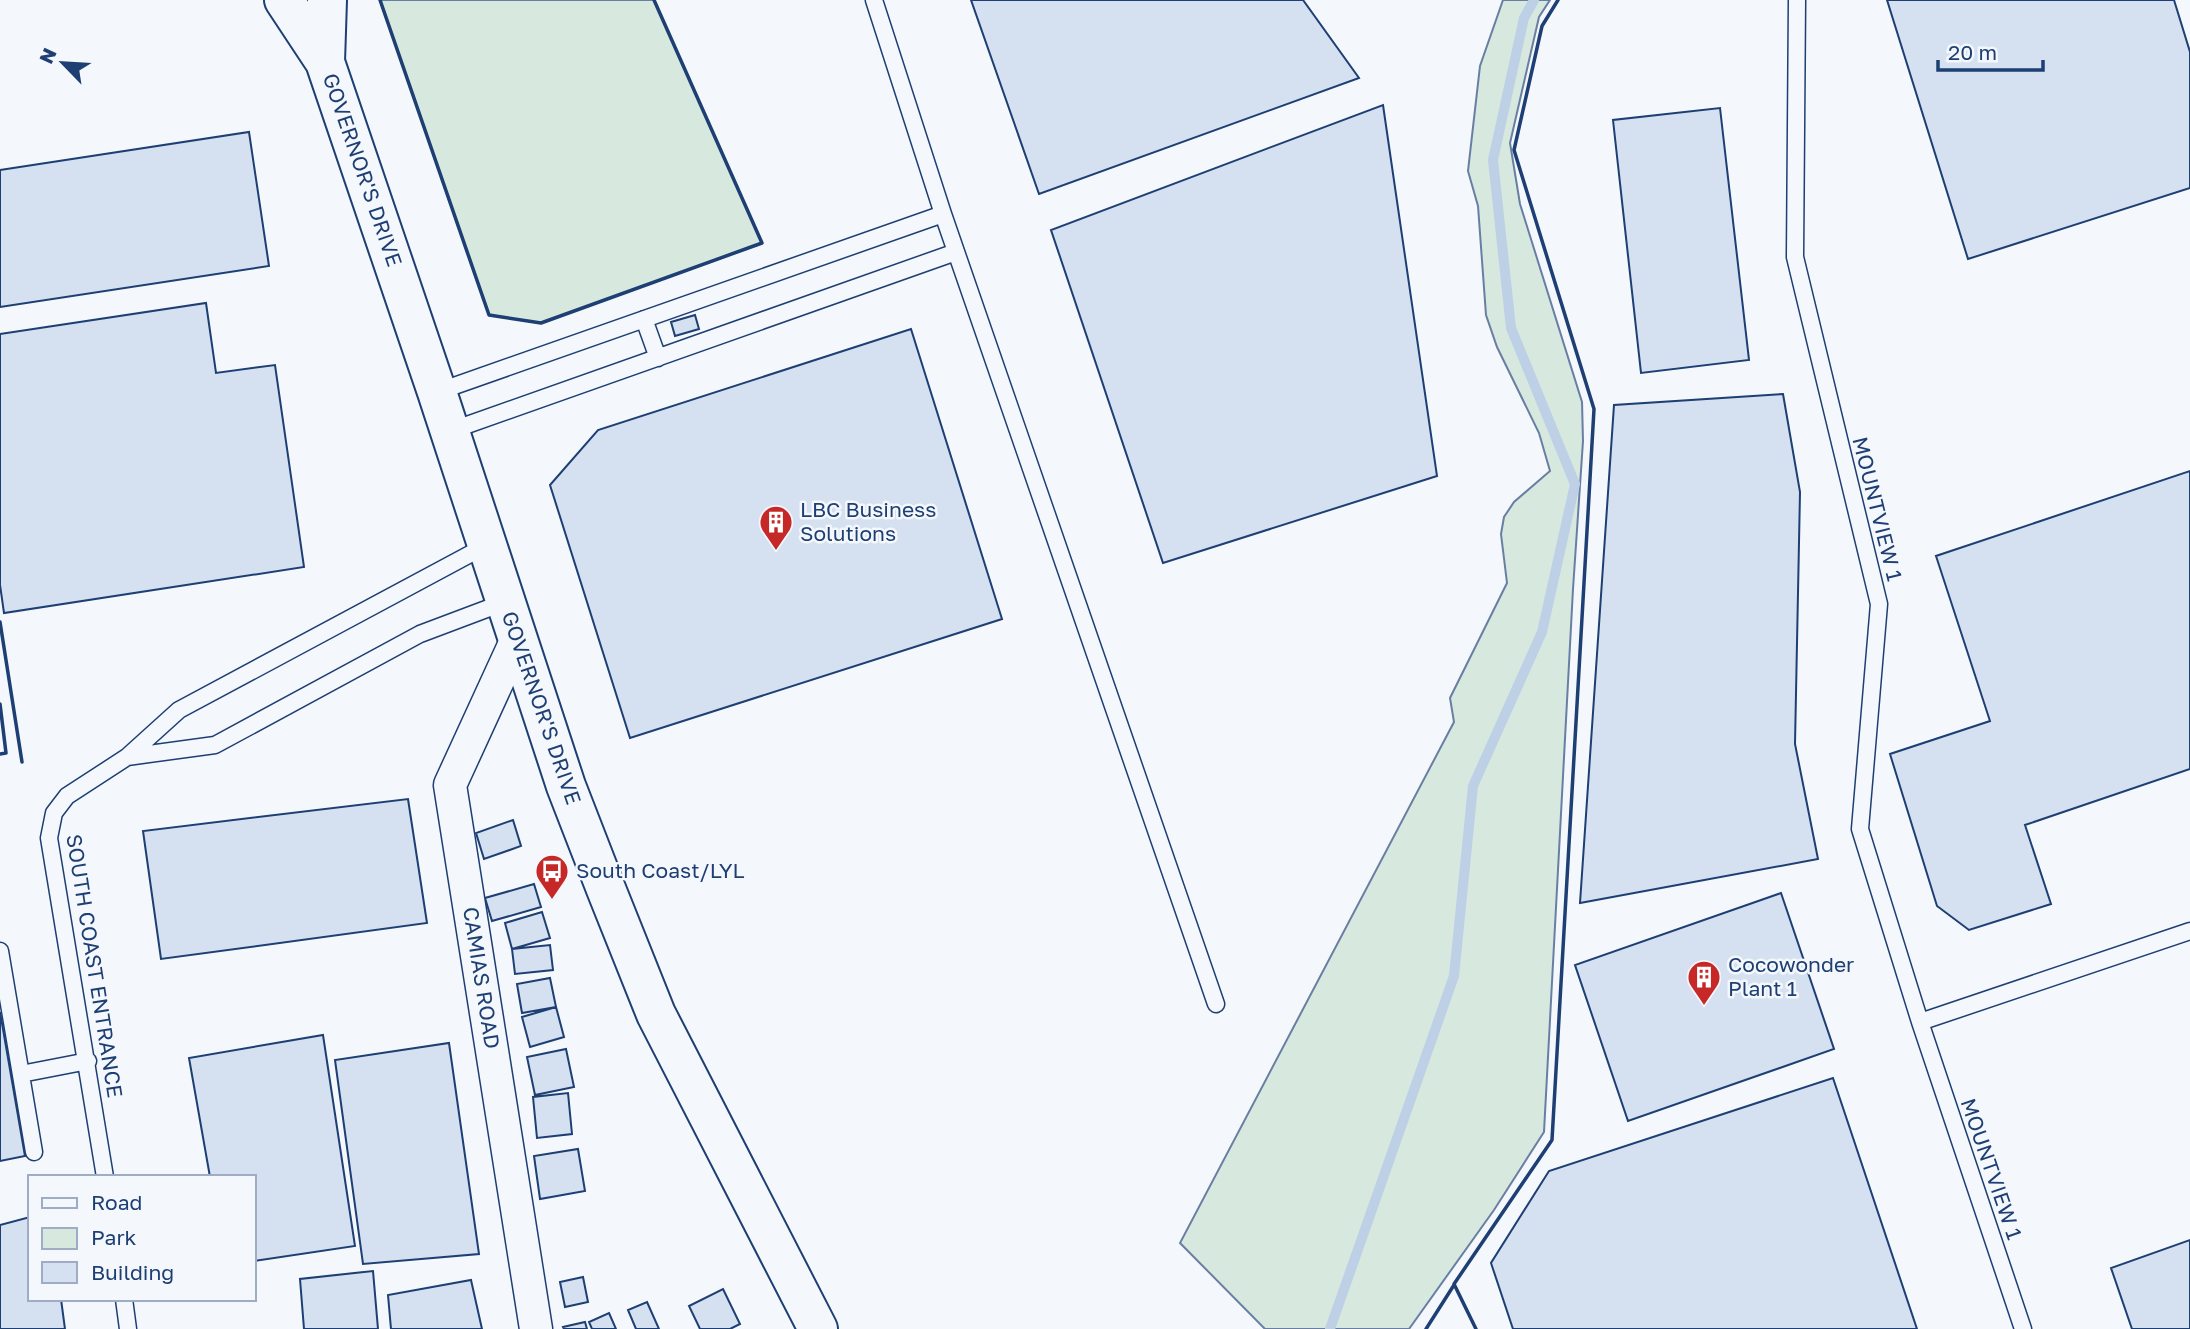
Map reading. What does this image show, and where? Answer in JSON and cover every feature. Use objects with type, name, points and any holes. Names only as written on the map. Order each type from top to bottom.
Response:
[{"type":"highway","name":"GOVERNOR'S DRIVE","points":[[284,0],[325,62],[566,786],[656,1014],[818,1329]]},
{"type":"highway","name":"GOVERNOR'S DRIVE","points":[[325,62],[327,0]]},
{"type":"street","name":"CAMIAS ROAD","points":[[517,639],[450,785],[536,1329]]},
{"type":"lane","points":[[874,0],[943,214],[1216,1004]]},
{"type":"lane","name":"MOUNTVIEW 1","points":[[1797,0],[1795,257],[1879,604],[1860,829],[1920,1022],[2023,1329]]},
{"type":"lane","points":[[437,392],[943,214]]},
{"type":"lane","points":[[450,431],[956,252]]},
{"type":"lane","points":[[644,319],[658,358]]},
{"type":"lane","name":"SOUTH COAST ENTRANCE","points":[[105,1175],[88,1061],[49,838],[54,813],[67,796],[127,757],[179,710],[487,545]]},
{"type":"lane","points":[[127,757],[215,745],[419,634],[505,602]]},
{"type":"lane","points":[[1920,1022],[2190,931]]},
{"type":"lane","points":[[0,951],[34,1152]]},
{"type":"lane","points":[[21,1074],[88,1061]]},
{"type":"lane","points":[[124,1301],[128,1329]]},
{"type":"green space","points":[[380,0],[654,0],[762,243],[541,323],[489,315]]},
{"type":"green space","points":[[1503,0],[1550,0],[1539,17],[1510,143],[1520,204],[1582,402],[1583,441],[1544,1132],[1494,1210],[1409,1329],[1265,1329],[1180,1243],[1454,722],[1450,698],[1507,583],[1501,534],[1504,517],[1514,502],[1550,471],[1539,433],[1497,347],[1486,315],[1478,206],[1468,171],[1480,66]]},
{"type":"building","points":[[971,0],[1303,0],[1359,78],[1039,194]]},
{"type":"building","points":[[1887,0],[2174,0],[2190,52],[2190,188],[1968,259]]},
{"type":"building","points":[[1383,105],[1437,476],[1163,563],[1051,230]]},
{"type":"building","points":[[1720,108],[1749,360],[1641,373],[1613,120]]},
{"type":"building","points":[[249,132],[269,266],[0,307],[0,170]]},
{"type":"building","points":[[206,303],[216,373],[275,365],[304,567],[4,613],[0,585],[0,334]]},
{"type":"building","points":[[695,315],[699,329],[675,336],[671,322]]},
{"type":"building","name":"LBC Business Solutions","points":[[911,329],[1002,619],[630,738],[550,485],[598,430]]},
{"type":"building","points":[[1783,394],[1800,492],[1795,744],[1818,859],[1580,903],[1614,405]]},
{"type":"building","points":[[2190,471],[2190,769],[2025,825],[2051,904],[1969,930],[1937,906],[1890,754],[1990,721],[1936,556]]},
{"type":"building","points":[[408,799],[427,923],[161,959],[143,831]]},
{"type":"building","points":[[513,820],[521,846],[484,859],[476,833]]},
{"type":"building","points":[[534,884],[541,907],[492,921],[485,898]]},
{"type":"building","name":"Cocowonder Plant 1","points":[[1781,893],[1834,1049],[1628,1121],[1575,965]]},
{"type":"building","points":[[542,912],[550,938],[512,949],[505,923]]},
{"type":"building","points":[[550,945],[553,970],[515,974],[512,949]]},
{"type":"building","points":[[550,978],[556,1007],[522,1013],[517,984]]},
{"type":"building","points":[[556,1007],[564,1037],[530,1047],[522,1017]]},
{"type":"building","points":[[0,1012],[25,1156],[0,1161]]},
{"type":"building","points":[[323,1035],[355,1246],[256,1261],[256,1175],[210,1175],[189,1058]]},
{"type":"building","points":[[449,1043],[479,1254],[363,1264],[335,1060]]},
{"type":"building","points":[[566,1049],[574,1087],[535,1095],[527,1057]]},
{"type":"building","points":[[1833,1078],[1917,1329],[1513,1329],[1491,1263],[1549,1171]]},
{"type":"building","points":[[568,1093],[572,1134],[537,1138],[533,1097]]},
{"type":"building","points":[[578,1149],[585,1191],[540,1199],[534,1156]]},
{"type":"building","points":[[28,1218],[28,1301],[61,1301],[65,1329],[0,1329],[0,1225]]},
{"type":"building","points":[[2190,1240],[2190,1329],[2132,1329],[2111,1268]]},
{"type":"building","points":[[373,1271],[378,1329],[304,1329],[300,1279]]},
{"type":"building","points":[[583,1277],[588,1302],[565,1307],[560,1282]]},
{"type":"building","points":[[471,1280],[482,1329],[391,1329],[388,1295]]},
{"type":"building","points":[[723,1289],[740,1324],[730,1329],[700,1329],[689,1306]]},
{"type":"building","points":[[647,1302],[659,1329],[636,1329],[628,1310]]},
{"type":"building","points":[[609,1313],[616,1329],[592,1329],[589,1322]]},
{"type":"building","points":[[585,1322],[587,1329],[563,1327]]},
{"type":"waterway","points":[[1330,1329],[1454,976],[1473,786],[1542,632],[1575,484],[1511,328],[1493,160],[1524,18],[1534,0]]},
{"type":"wall","points":[[380,0],[489,315],[541,323],[762,243],[654,0]]},
{"type":"wall","points":[[1476,1329],[1454,1284],[1552,1140],[1594,409],[1514,150],[1542,26],[1558,0]]},
{"type":"wall","points":[[0,622],[22,762]]},
{"type":"wall","points":[[0,704],[6,753],[0,754]]},
{"type":"wall","points":[[1426,1329],[1454,1285]]},
{"type":"place","name":"LBC Business Solutions","points":[[776,552]]},
{"type":"place","name":"South Coast/LYL","points":[[552,901]]},
{"type":"place","name":"Cocowonder Plant 1","points":[[1704,1007]]}]
